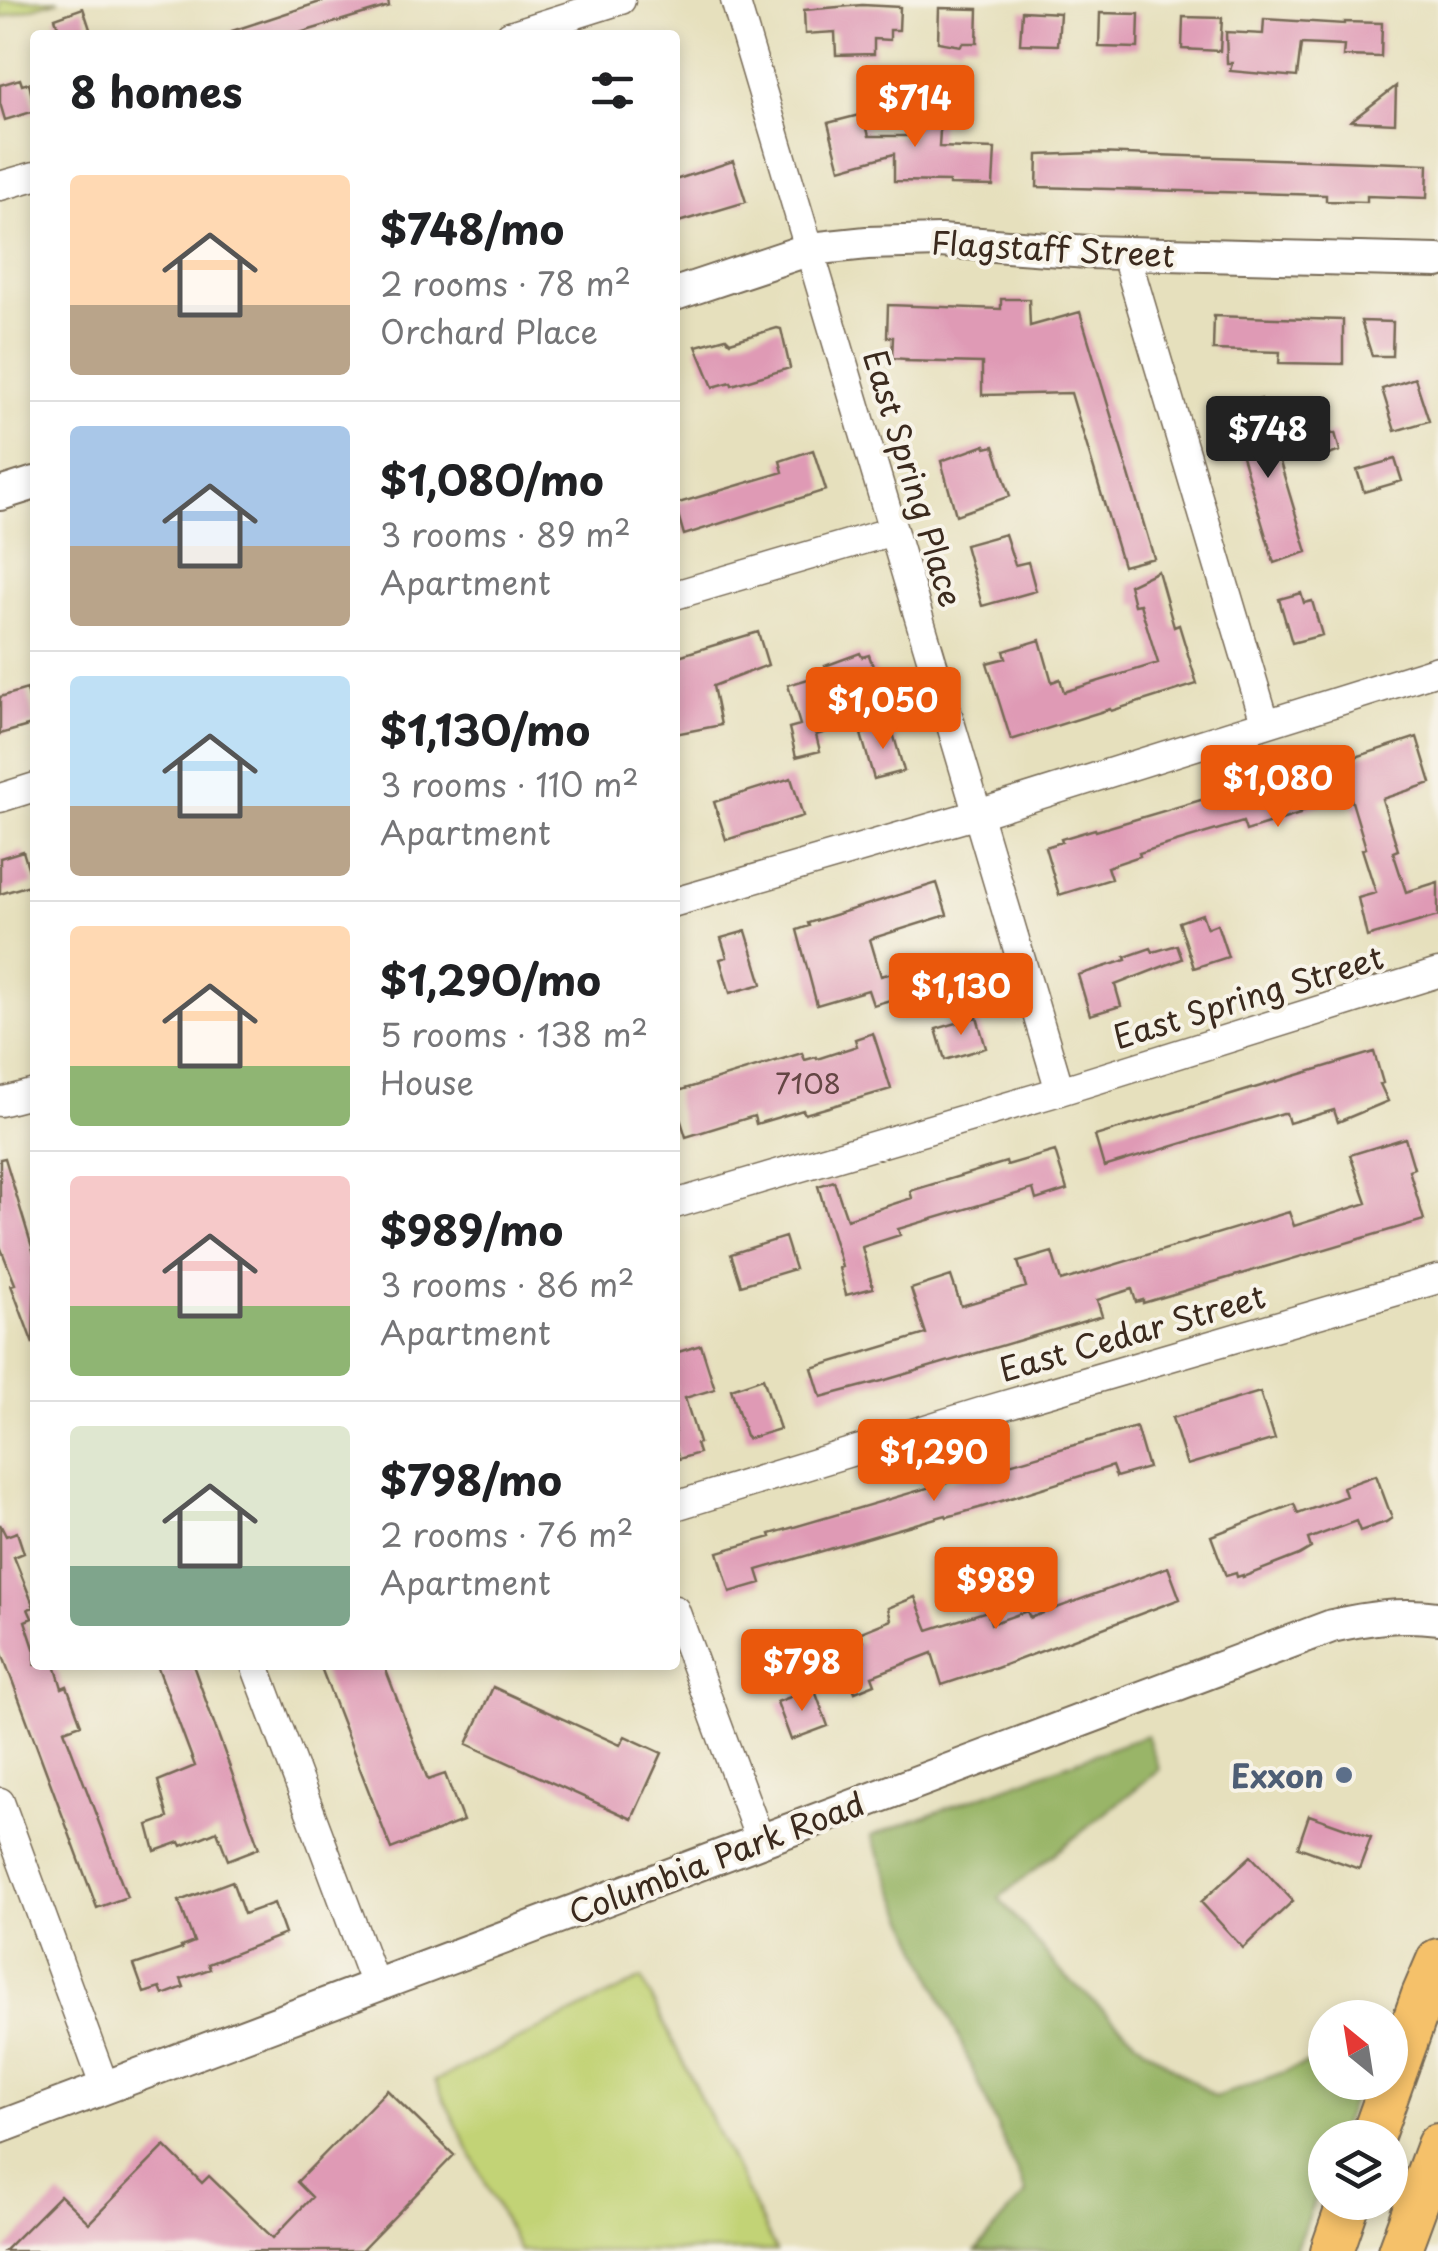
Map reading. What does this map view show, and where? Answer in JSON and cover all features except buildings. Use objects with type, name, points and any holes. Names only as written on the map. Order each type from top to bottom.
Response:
[{"type":"main road","points":[[1378,2120],[1438,1960]]},
{"type":"main road","points":[[1399,2251],[1438,2145]]},
{"type":"main road","points":[[1332,2251],[1343,2220]]},
{"type":"street","points":[[526,30],[621,0]]},
{"type":"street","name":"East Spring Place","points":[[735,0],[1060,1091]]},
{"type":"street","points":[[0,186],[30,177]]},
{"type":"street","name":"Flagstaff Street","points":[[680,292],[810,250],[867,243],[940,241],[1125,252],[1438,261]]},
{"type":"street","points":[[1125,252],[1265,722]]},
{"type":"street","points":[[0,494],[30,485]]},
{"type":"street","points":[[680,594],[893,531]]},
{"type":"street","points":[[680,901],[978,814],[1438,670]]},
{"type":"street","points":[[0,798],[30,789]]},
{"type":"street","name":"East Spring Street","points":[[680,1203],[1438,974]]},
{"type":"street","points":[[0,1102],[30,1094]]},
{"type":"street","name":"East Cedar Street","points":[[680,1504],[1438,1279]]},
{"type":"street","name":"Columbia Park Road","points":[[0,2127],[1332,1626],[1384,1616],[1438,1618]]},
{"type":"street","points":[[680,1624],[760,1840]]},
{"type":"street","points":[[257,1670],[375,1985]]},
{"type":"street","points":[[0,1802],[104,2088]]},
{"type":"green space","points":[[0,0],[59,0],[0,18]]},
{"type":"green space","points":[[1147,1735],[1159,1770],[999,1898],[1062,1973],[1145,2048],[1215,2097],[1308,2063],[1308,2100],[1352,2100],[1345,2120],[1308,2120],[1308,2217],[1295,2251],[976,2251],[1026,2193],[871,1836]]},
{"type":"green space","points":[[642,1979],[776,2251],[519,2251],[435,2081]]},
{"type":"place","name":"Exxon","points":[[1344,1775]]}]
